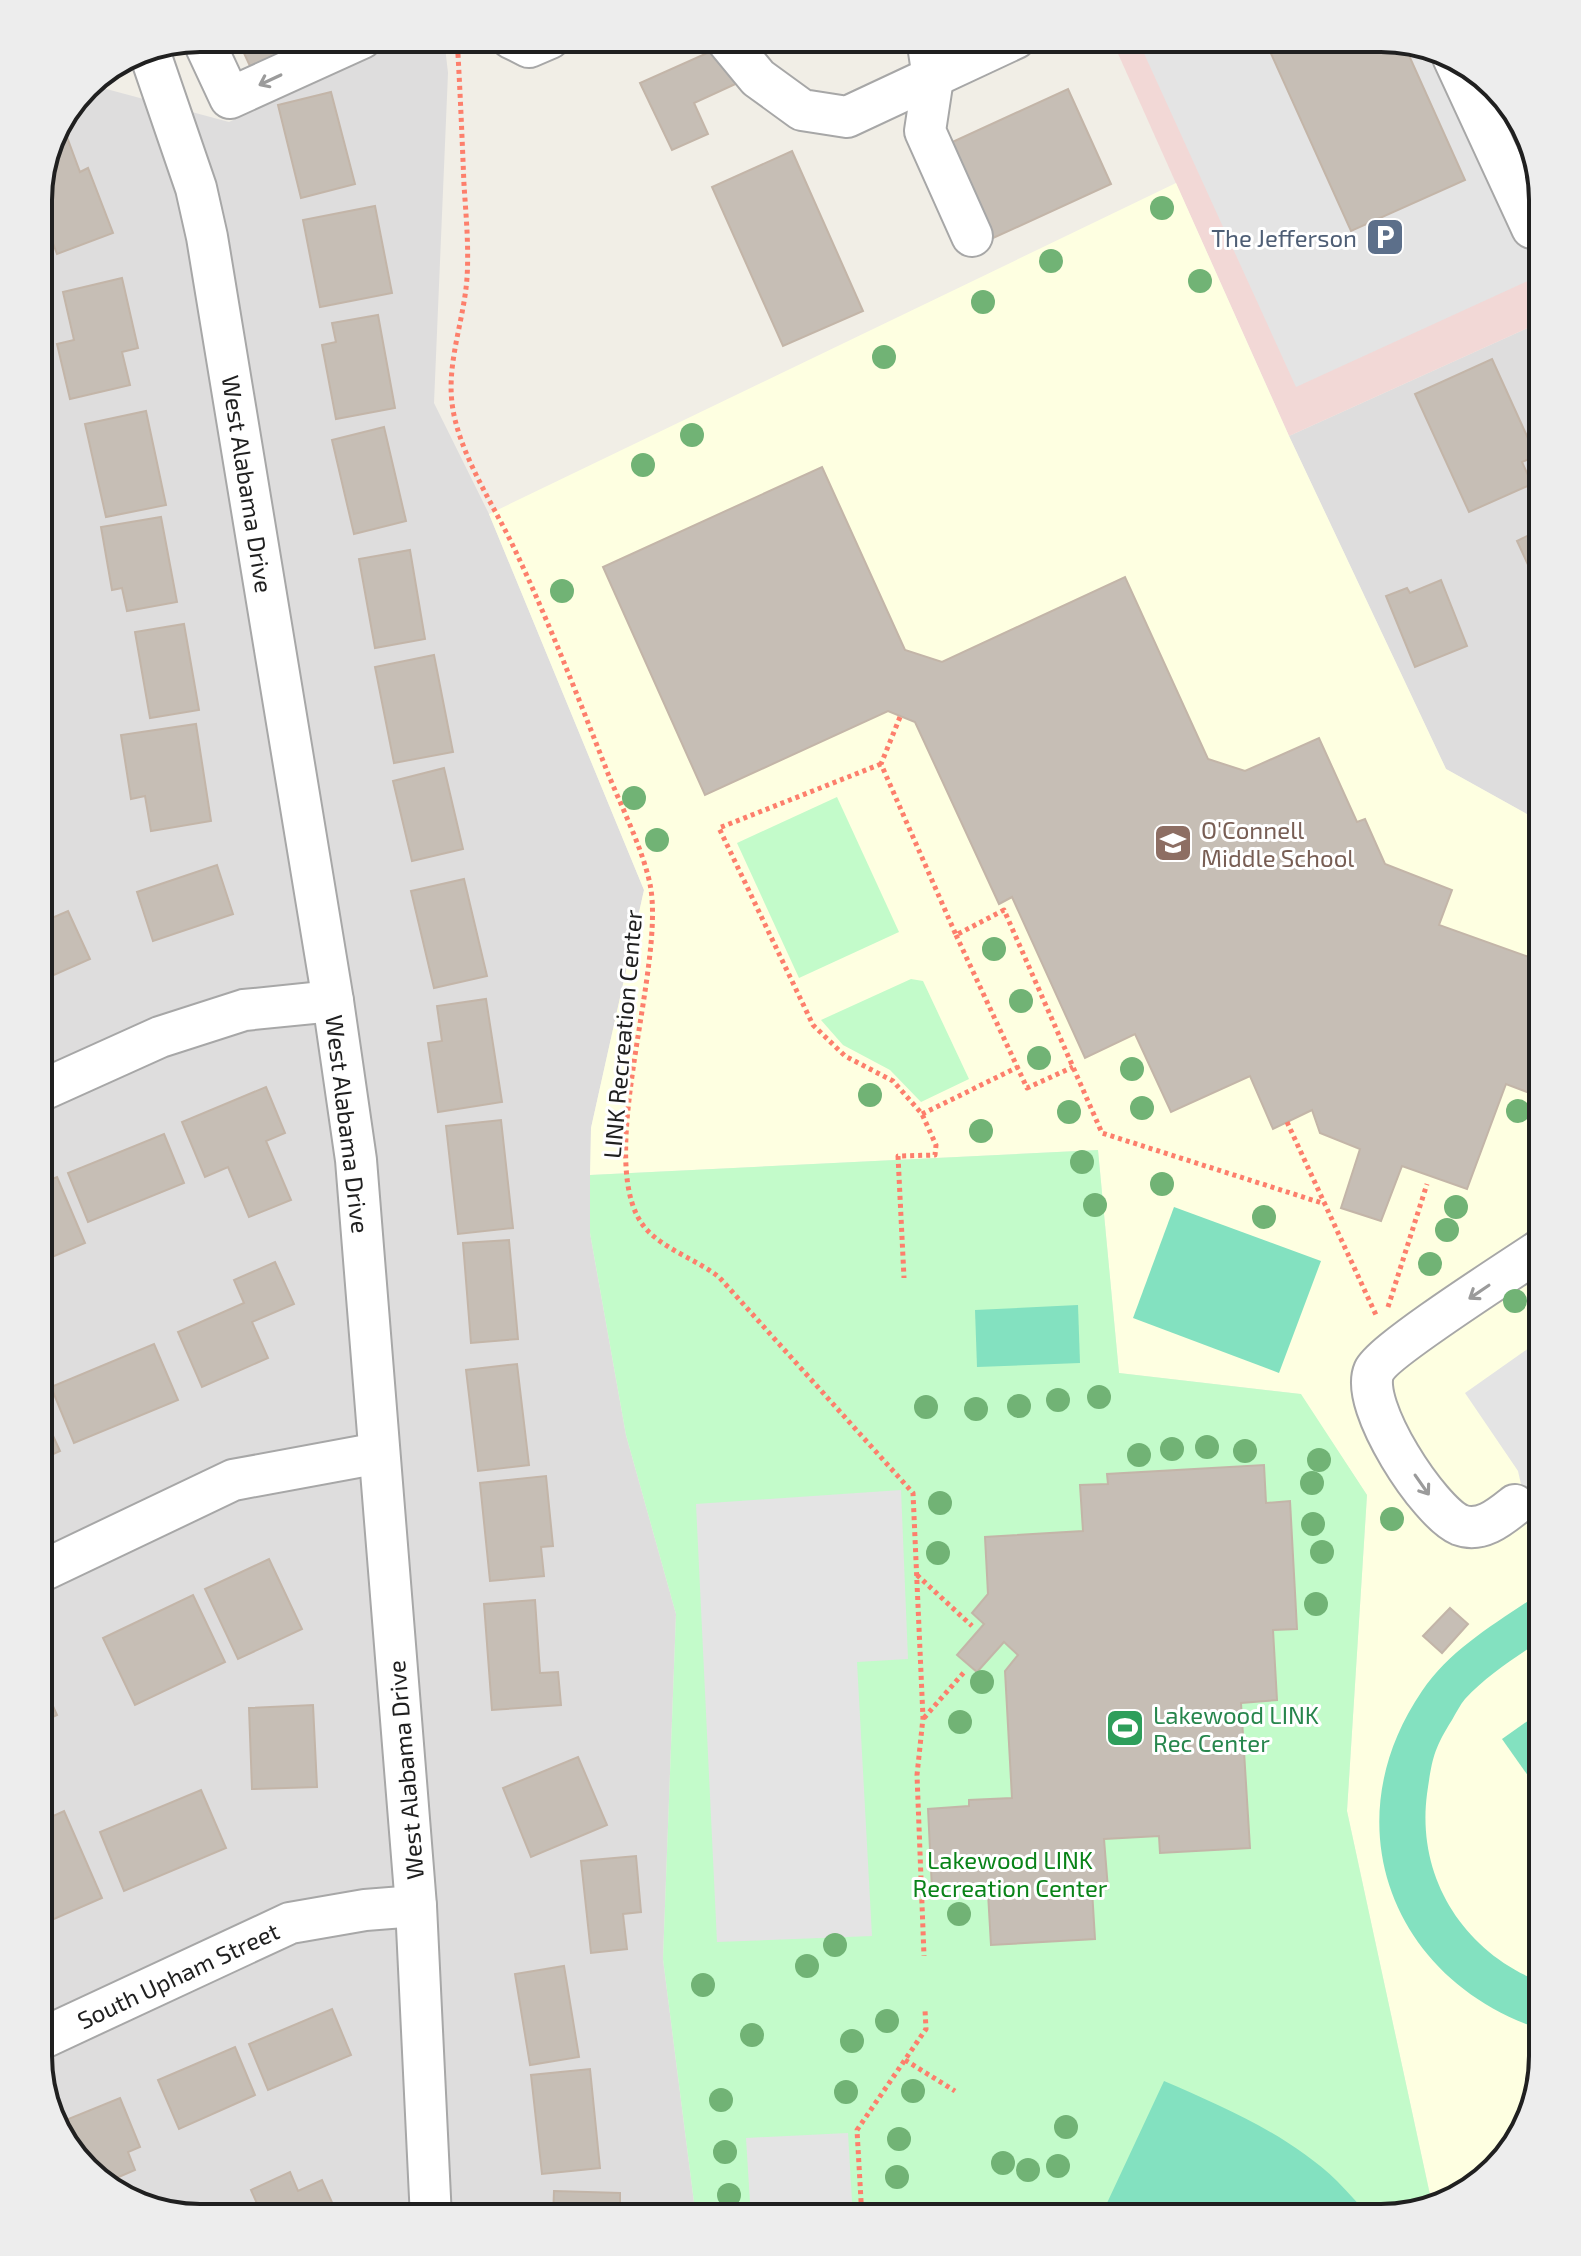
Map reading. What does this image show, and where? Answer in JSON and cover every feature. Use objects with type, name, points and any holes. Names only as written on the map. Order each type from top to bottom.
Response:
[{"type":"street","points":[[208,52],[225,88]]},
{"type":"street","points":[[167,99],[225,88],[324,52]]},
{"type":"street","points":[[737,52],[758,78],[802,110],[847,117],[987,52]]},
{"type":"street","points":[[929,52],[933,78],[925,131],[972,236]]},
{"type":"street","name":"West Alabama Drive","points":[[152,60],[196,188],[207,237],[333,1001],[356,1160],[416,1906],[430,2204]]},
{"type":"street","points":[[1462,77],[1529,222]]},
{"type":"street","points":[[52,1086],[160,1037],[244,1010],[333,1001]]},
{"type":"street","points":[[1515,1505],[1486,1525],[1462,1526],[1441,1513],[1388,1437],[1376,1410],[1371,1388],[1375,1369],[1396,1348],[1529,1258]]},
{"type":"street","points":[[52,1566],[233,1480],[379,1453]]},
{"type":"street","name":"South Upham Street","points":[[52,2034],[290,1923],[365,1910],[416,1906]]},
{"type":"path","name":"LINK Recreation Center","points":[[458,52],[467,277],[451,374],[452,405],[461,438],[521,564],[585,716],[649,879],[654,910],[652,946],[628,1110],[627,1174],[633,1205],[645,1229],[668,1247],[700,1262],[719,1277],[913,1493],[923,1718],[917,1775],[924,1956]]},
{"type":"path","points":[[900,717],[881,764],[1027,1088],[1073,1067]]},
{"type":"path","points":[[881,764],[719,828],[813,1025],[845,1056],[893,1081],[922,1114],[936,1145],[935,1155],[898,1156],[904,1278]]},
{"type":"path","points":[[956,935],[1004,910],[1102,1133],[1325,1204]]},
{"type":"path","points":[[922,1114],[1018,1067]]},
{"type":"path","points":[[1287,1122],[1382,1327]]},
{"type":"path","points":[[1386,1313],[1427,1184]]},
{"type":"path","points":[[916,1574],[972,1626]]},
{"type":"path","points":[[923,1718],[965,1671]]},
{"type":"path","points":[[861,2204],[857,2130],[926,2029],[925,2010]]},
{"type":"path","points":[[905,2060],[955,2091]]},
{"type":"shaded area","points":[[377,52],[446,52],[448,73],[434,403],[489,514],[644,890],[591,1128],[590,1233],[626,1435],[676,1614],[663,1959],[694,2204],[190,2204],[171,2201],[134,2189],[95,2161],[72,2130],[57,2095],[52,2056],[52,190],[63,143],[77,118],[103,88],[229,122]]},
{"type":"shaded area","name":"The Jefferson","points":[[1117,52],[1391,52],[1420,57],[1488,98],[1518,143],[1528,180],[1529,327],[1289,436]]},
{"type":"shaded area","name":"The Jefferson","points":[[1143,52],[1391,52],[1420,57],[1455,72],[1486,95],[1518,143],[1528,180],[1529,280],[1296,387]]},
{"type":"shaded area","points":[[1176,183],[1289,436],[1446,769],[1529,815],[1528,2076],[1518,2113],[1509,2130],[1486,2161],[1455,2184],[1430,2196],[1347,1811],[1367,1495],[1300,1394],[1119,1373],[1098,1150],[590,1175],[591,1128],[644,890],[489,514]]},
{"type":"shaded area","points":[[1529,327],[1529,815],[1446,769],[1289,436]]},
{"type":"shaded area","points":[[1529,1348],[1529,1520],[1518,1471],[1465,1393]]},
{"type":"shaded area","points":[[901,1490],[908,1659],[857,1662],[872,1936],[717,1942],[696,1504]]},
{"type":"shaded area","points":[[848,2133],[852,2204],[750,2204],[746,2138]]},
{"type":"green space","points":[[837,797],[899,932],[799,978],[737,843]]},
{"type":"green space","points":[[911,979],[923,981],[969,1079],[921,1102],[890,1070],[843,1045],[821,1020]]},
{"type":"green space","name":"Lakewood LINK Recreation Center","points":[[1098,1150],[1119,1373],[1301,1394],[1367,1495],[1347,1811],[1430,2196],[1381,2204],[694,2204],[663,1959],[676,1614],[626,1435],[590,1233],[590,1175]]},
{"type":"green space","points":[[1174,1207],[1321,1261],[1279,1373],[1133,1318]]},
{"type":"green space","points":[[1078,1305],[1080,1363],[977,1367],[975,1310]]},
{"type":"green space","points":[[1529,1600],[1529,1649],[1474,1690],[1461,1704],[1441,1739],[1430,1772],[1426,1825],[1429,1855],[1451,1909],[1490,1953],[1529,1976],[1529,2024],[1491,2007],[1448,1975],[1414,1937],[1392,1892],[1380,1844],[1381,1793],[1395,1742],[1434,1675],[1462,1648]]},
{"type":"green space","points":[[1529,1720],[1529,1777],[1502,1739]]},
{"type":"green space","points":[[1164,2081],[1277,2136],[1318,2165],[1358,2204],[1107,2204]]},
{"type":"building","points":[[243,52],[303,52],[256,79]]},
{"type":"building","points":[[709,52],[728,52],[742,81],[694,103],[708,134],[672,150],[640,83]]},
{"type":"building","points":[[1270,52],[1409,55],[1465,180],[1351,231]]},
{"type":"building","points":[[1068,89],[1111,184],[991,239],[948,144]]},
{"type":"building","points":[[331,92],[355,184],[301,198],[278,105]]},
{"type":"building","points":[[66,137],[80,172],[88,168],[113,233],[57,254],[52,241],[52,190],[57,161]]},
{"type":"building","points":[[792,151],[863,311],[783,346],[712,187]]},
{"type":"building","points":[[375,206],[392,293],[320,307],[303,220]]},
{"type":"building","points":[[122,278],[138,348],[122,352],[130,385],[70,399],[57,344],[74,340],[63,292]]},
{"type":"building","points":[[378,315],[395,408],[336,419],[322,345],[336,342],[332,323]]},
{"type":"building","points":[[1492,359],[1529,441],[1529,459],[1522,462],[1529,485],[1469,512],[1415,394]]},
{"type":"building","points":[[146,411],[166,505],[106,517],[85,424]]},
{"type":"building","points":[[384,427],[406,521],[354,534],[332,440]]},
{"type":"building","name":"O'Connell Middle School","points":[[822,467],[905,650],[942,662],[1125,577],[1208,759],[1245,771],[1319,738],[1357,822],[1365,819],[1385,864],[1452,890],[1439,925],[1529,957],[1529,1093],[1506,1084],[1467,1189],[1402,1166],[1381,1221],[1341,1208],[1360,1149],[1320,1133],[1312,1110],[1273,1129],[1250,1076],[1171,1112],[1135,1034],[1085,1058],[1012,897],[999,904],[915,722],[888,711],[705,795],[603,567]]},
{"type":"building","points":[[161,517],[177,602],[127,611],[122,588],[112,590],[101,527]]},
{"type":"building","points":[[1529,535],[1529,567],[1517,541]]},
{"type":"building","points":[[410,550],[425,639],[375,648],[359,559]]},
{"type":"building","points":[[1441,580],[1467,646],[1415,667],[1386,596],[1407,588],[1410,593]]},
{"type":"building","points":[[184,624],[199,710],[150,718],[135,632]]},
{"type":"building","points":[[434,655],[453,752],[394,763],[375,667]]},
{"type":"building","points":[[196,724],[211,821],[151,831],[145,796],[131,799],[121,735]]},
{"type":"building","points":[[444,768],[463,849],[412,861],[393,781]]},
{"type":"building","points":[[217,865],[233,914],[153,941],[137,892]]},
{"type":"building","points":[[464,879],[487,976],[434,988],[411,891]]},
{"type":"building","points":[[68,911],[90,959],[52,976],[52,918]]},
{"type":"building","points":[[486,999],[502,1102],[438,1112],[428,1043],[442,1041],[437,1006]]},
{"type":"building","points":[[266,1087],[285,1133],[266,1141],[291,1200],[249,1217],[228,1167],[205,1177],[182,1122]]},
{"type":"building","points":[[501,1120],[513,1228],[458,1234],[446,1126]]},
{"type":"building","points":[[164,1134],[184,1183],[88,1222],[68,1173]]},
{"type":"building","points":[[57,1177],[85,1243],[52,1257],[52,1179]]},
{"type":"building","points":[[509,1240],[518,1339],[471,1343],[463,1243]]},
{"type":"building","points":[[275,1262],[294,1304],[252,1322],[268,1358],[202,1387],[178,1332],[244,1303],[234,1280]]},
{"type":"building","points":[[154,1344],[178,1400],[74,1443],[52,1387]]},
{"type":"building","points":[[517,1364],[529,1465],[478,1471],[466,1370]]},
{"type":"building","points":[[52,1434],[60,1451],[52,1455]]},
{"type":"building","name":"Lakewood LINK Rec Center","points":[[1264,1465],[1266,1503],[1290,1501],[1297,1629],[1273,1630],[1277,1700],[1241,1703],[1250,1848],[1160,1853],[1159,1836],[1104,1839],[1108,1889],[1092,1890],[1095,1939],[991,1945],[988,1893],[975,1894],[974,1886],[932,1889],[928,1809],[969,1806],[969,1800],[1012,1798],[1005,1671],[1018,1655],[1004,1642],[977,1672],[957,1655],[984,1624],[972,1613],[988,1594],[985,1537],[1083,1531],[1080,1485],[1108,1484],[1107,1474]]},
{"type":"building","points":[[546,1476],[553,1546],[541,1547],[544,1576],[490,1581],[480,1483]]},
{"type":"building","points":[[269,1559],[302,1629],[238,1659],[205,1589]]},
{"type":"building","points":[[193,1595],[225,1662],[135,1705],[103,1638]]},
{"type":"building","points":[[535,1600],[540,1673],[558,1672],[561,1705],[492,1710],[484,1604]]},
{"type":"building","points":[[1450,1608],[1468,1624],[1442,1653],[1423,1636]]},
{"type":"building","points":[[313,1705],[317,1787],[252,1789],[249,1708]]},
{"type":"building","points":[[578,1757],[607,1825],[531,1857],[503,1788]]},
{"type":"building","points":[[201,1790],[226,1848],[124,1891],[100,1832]]},
{"type":"building","points":[[64,1811],[102,1898],[52,1920],[52,1817]]},
{"type":"building","points":[[636,1856],[641,1912],[623,1914],[627,1949],[591,1953],[581,1861]]},
{"type":"building","points":[[564,1966],[579,2057],[530,2065],[515,1974]]},
{"type":"building","points":[[332,2009],[351,2055],[268,2090],[249,2044]]},
{"type":"building","points":[[235,2047],[255,2095],[179,2129],[158,2080]]},
{"type":"building","points":[[590,2069],[600,2168],[542,2174],[531,2075]]},
{"type":"building","points":[[120,2098],[140,2147],[128,2152],[135,2170],[117,2178],[95,2161],[67,2120]]},
{"type":"building","points":[[290,2172],[298,2191],[322,2180],[333,2204],[257,2204],[251,2190]]},
{"type":"building","points":[[554,2191],[620,2193],[620,2204],[554,2204]]},
{"type":"place","name":"The Jefferson","points":[[1385,237]]},
{"type":"place","name":"O'Connell Middle School","points":[[1173,843]]},
{"type":"place","name":"Lakewood LINK Rec Center","points":[[1125,1728]]}]
